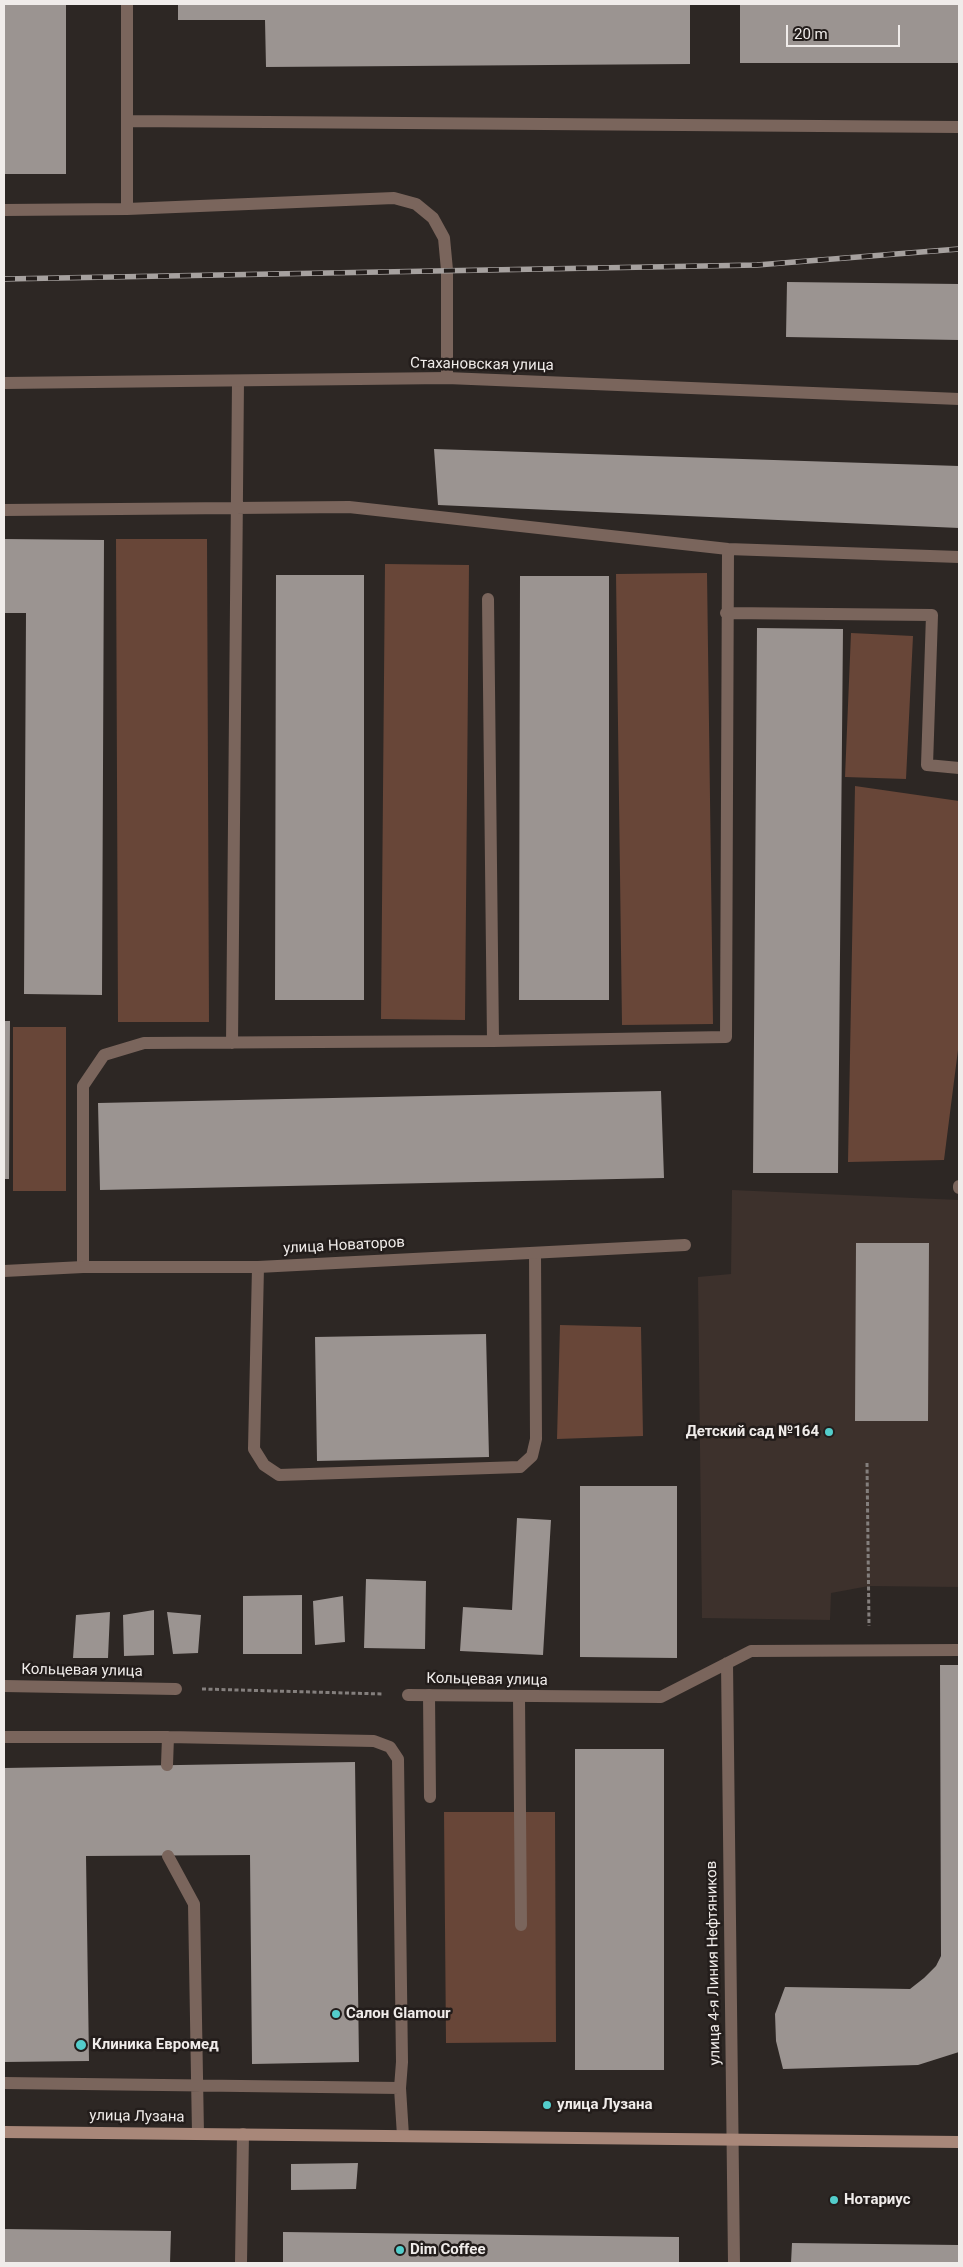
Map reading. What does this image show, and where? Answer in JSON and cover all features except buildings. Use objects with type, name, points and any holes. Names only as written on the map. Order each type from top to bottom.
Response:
[{"type":"main road","name":"улица Лузана","points":[[4,2132],[959,2142]]},
{"type":"street","points":[[127,4],[127,209]]},
{"type":"street","points":[[128,121],[959,127]]},
{"type":"street","points":[[4,210],[127,209],[394,198],[416,204],[433,218],[444,238],[447,270],[447,378]]},
{"type":"street","name":"Стахановская улица","points":[[4,383],[447,378],[959,399]]},
{"type":"street","points":[[232,1043],[238,381]]},
{"type":"street","points":[[4,510],[349,507],[728,549],[959,557]]},
{"type":"street","points":[[83,1267],[83,1086],[104,1055],[144,1043],[493,1041],[726,1037],[726,613],[728,549]]},
{"type":"street","points":[[488,599],[493,1041]]},
{"type":"street","points":[[726,613],[932,615],[927,765],[959,768]]},
{"type":"street","name":"улица Новаторов","points":[[4,1271],[83,1267],[258,1267],[686,1245]]},
{"type":"street","points":[[258,1267],[254,1449],[264,1465],[279,1475],[520,1467],[532,1456],[536,1439],[535,1253]]},
{"type":"street","name":"Кольцевая улица","points":[[408,1695],[661,1697],[751,1651],[959,1650]]},
{"type":"street","name":"улица 4-я Линия Нефтяников","points":[[727,1663],[734,2263]]},
{"type":"street","name":"Кольцевая улица","points":[[4,1686],[176,1688]]},
{"type":"street","points":[[429,1696],[430,1797]]},
{"type":"street","points":[[519,1697],[521,1925]]},
{"type":"street","points":[[4,1737],[168,1737],[374,1741],[390,1747],[398,1759],[402,2062],[400,2088],[403,2136]]},
{"type":"street","points":[[167,1765],[168,1737]]},
{"type":"street","points":[[168,1856],[194,1904],[198,2134]]},
{"type":"street","points":[[4,2083],[196,2087],[400,2088]]},
{"type":"street","points":[[241,2263],[243,2134]]},
{"type":"path","points":[[867,1463],[869,1651]]},
{"type":"path","name":"Кольцевая улица","points":[[176,1688],[408,1695]]},
{"type":"shaded area","points":[[116,539],[207,539],[209,1022],[118,1022]]},
{"type":"shaded area","points":[[385,564],[469,565],[465,1020],[381,1019]]},
{"type":"shaded area","points":[[707,573],[713,1024],[622,1025],[616,574]]},
{"type":"shaded area","points":[[851,633],[913,636],[906,779],[845,777]]},
{"type":"shaded area","points":[[855,786],[959,801],[959,1042],[944,1160],[848,1162]]},
{"type":"shaded area","points":[[13,1027],[66,1027],[66,1191],[13,1191]]},
{"type":"shaded area","name":"Детский сад №164","points":[[732,1190],[959,1200],[959,1587],[869,1586],[831,1593],[830,1620],[702,1618],[698,1277],[731,1274]]},
{"type":"shaded area","points":[[560,1325],[641,1327],[643,1436],[557,1439]]},
{"type":"shaded area","points":[[444,1812],[555,1812],[556,2042],[446,2043]]},
{"type":"railway","points":[[4,279],[757,265],[959,249]]},
{"type":"place","name":"Детский сад №164","points":[[829,1432]]},
{"type":"place","name":"Салон Glamour","points":[[336,2014]]},
{"type":"place","name":"Клиника Евромед","points":[[81,2045]]},
{"type":"place","name":"улица Лузана","points":[[547,2105]]},
{"type":"place","name":"Нотариус","points":[[834,2200]]},
{"type":"place","name":"Dim Coffee","points":[[400,2250]]}]
